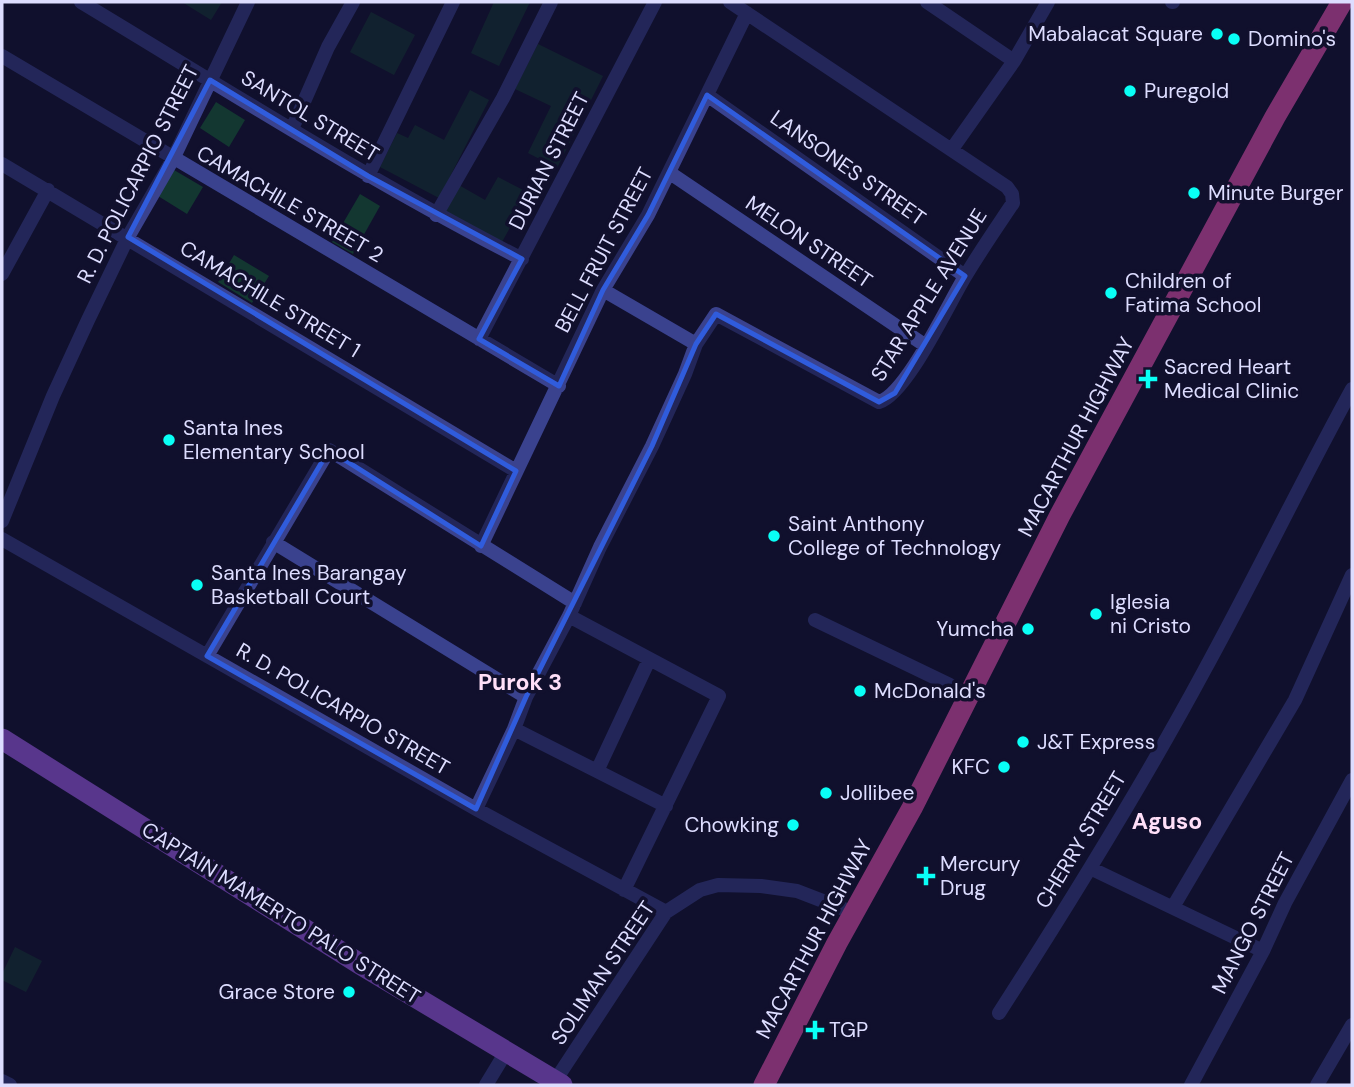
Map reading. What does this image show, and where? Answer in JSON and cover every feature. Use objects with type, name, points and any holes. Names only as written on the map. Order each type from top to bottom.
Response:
[{"type":"highway","name":"MACARTHUR HIGHWAY","points":[[764,1085],[912,808],[1060,515],[1275,117],[1342,2]]},
{"type":"main road","name":"CAPTAIN MAMERTO PALO STREET","points":[[2,739],[360,964],[559,1083]]},
{"type":"street","name":"SANTOL STREET","points":[[81,2],[368,176],[522,259]]},
{"type":"street","name":"R. D. POLICARPIO STREET","points":[[2,521],[53,396],[128,237],[173,159],[248,2]]},
{"type":"street","points":[[292,129],[328,47],[353,2]]},
{"type":"street","points":[[368,176],[453,2]]},
{"type":"street","points":[[436,215],[503,98],[551,2]]},
{"type":"street","name":"DURIAN STREET","points":[[479,339],[655,2]]},
{"type":"street","name":"STAR APPLE AVENUE","points":[[696,344],[716,314],[879,402],[895,393],[926,346],[965,276],[1013,203],[1012,194],[1007,187],[730,2]]},
{"type":"street","points":[[927,2],[1014,61]]},
{"type":"street","points":[[952,149],[1014,61],[1048,2]]},
{"type":"street","name":"BELL FRUIT STREET","points":[[481,546],[603,290],[670,173],[747,13]]},
{"type":"street","name":"CAMACHILE STREET 2","points":[[2,56],[559,386]]},
{"type":"street","name":"LANSONES STREET","points":[[707,95],[965,276]]},
{"type":"street","name":"CAMACHILE STREET 1","points":[[2,163],[516,471]]},
{"type":"street","name":"MELON STREET","points":[[670,173],[926,346]]},
{"type":"street","points":[[2,274],[48,190]]},
{"type":"street","points":[[477,809],[526,697],[652,446],[696,344],[603,290]]},
{"type":"street","name":"CHERRY STREET","points":[[999,1013],[1090,868],[1204,672],[1352,389]]},
{"type":"street","points":[[207,656],[329,450],[481,546],[649,660],[719,696],[624,890]]},
{"type":"street","name":"R. D. POLICARPIO STREET","points":[[2,539],[477,809],[666,912]]},
{"type":"street","points":[[273,542],[526,697]]},
{"type":"street","points":[[1172,907],[1295,700],[1352,575]]},
{"type":"street","points":[[815,620],[948,684],[967,696]]},
{"type":"street","points":[[597,771],[649,660]]},
{"type":"street","points":[[514,729],[666,806]]},
{"type":"street","name":"MANGO STREET","points":[[1191,1085],[1352,780]]},
{"type":"street","points":[[1090,868],[1263,951]]},
{"type":"street","name":"SOLIMAN STREET","points":[[559,1083],[666,912],[700,890],[718,885],[761,886],[797,891],[854,913]]},
{"type":"street","points":[[1317,1085],[1352,1025]]},
{"type":"street","points":[[485,1085],[506,1052]]},
{"type":"street","points":[[2,1081],[10,1085]]},
{"type":"highlighted area","points":[[210,80],[368,176],[522,259],[479,339],[559,386],[603,290],[648,215],[707,95],[965,276],[895,393],[879,402],[716,314],[696,344],[652,446],[526,697],[476,809],[207,656],[329,450],[481,546],[516,471],[128,237]]},
{"type":"green space","points":[[182,2],[222,2],[211,20]]},
{"type":"green space","points":[[494,2],[530,2],[499,66],[471,53]]},
{"type":"green space","points":[[371,12],[415,35],[394,75],[350,52]]},
{"type":"green space","points":[[538,44],[603,76],[557,168],[528,153],[551,106],[515,89]]},
{"type":"green space","points":[[470,90],[489,100],[439,198],[380,167],[397,133],[408,138],[415,125],[444,140]]},
{"type":"green space","points":[[216,102],[245,120],[229,147],[200,128]]},
{"type":"green space","points":[[174,170],[203,187],[187,214],[158,196]]},
{"type":"green space","points":[[498,177],[529,193],[502,242],[443,210],[457,184],[485,200]]},
{"type":"green space","points":[[360,194],[380,206],[353,254],[332,242]]},
{"type":"green space","points":[[234,255],[269,276],[252,303],[218,282]]},
{"type":"green space","points":[[15,947],[42,961],[26,992],[2,980],[2,974]]},
{"type":"place","name":"Mabalacat Square","points":[[1217,34]]},
{"type":"place","name":"Domino's","points":[[1234,39]]},
{"type":"place","name":"Puregold","points":[[1130,91]]},
{"type":"place","name":"Minute Burger","points":[[1194,193]]},
{"type":"place","name":"Children of Fatima School","points":[[1111,293]]},
{"type":"place","name":"Sacred Heart Medical Clinic","points":[[1148,379]]},
{"type":"place","name":"Santa Ines Elementary School","points":[[169,440]]},
{"type":"place","name":"Saint Anthony College of Technology","points":[[774,536]]},
{"type":"place","name":"Santa Ines Barangay Basketball Court","points":[[197,585]]},
{"type":"place","name":"Iglesia ni Cristo","points":[[1096,614]]},
{"type":"place","name":"Yumcha","points":[[1028,629]]},
{"type":"place","name":"McDonald's","points":[[860,691]]},
{"type":"place","name":"J&T Express","points":[[1023,742]]},
{"type":"place","name":"KFC","points":[[1004,767]]},
{"type":"place","name":"Jollibee","points":[[826,793]]},
{"type":"place","name":"Chowking","points":[[793,825]]},
{"type":"place","name":"Mercury Drug","points":[[926,876]]},
{"type":"place","name":"Grace Store","points":[[349,992]]},
{"type":"place","name":"TGP","points":[[815,1030]]},
{"type":"district","name":"Purok 3","points":[[520,682]]},
{"type":"district","name":"Aguso","points":[[1167,821]]}]
